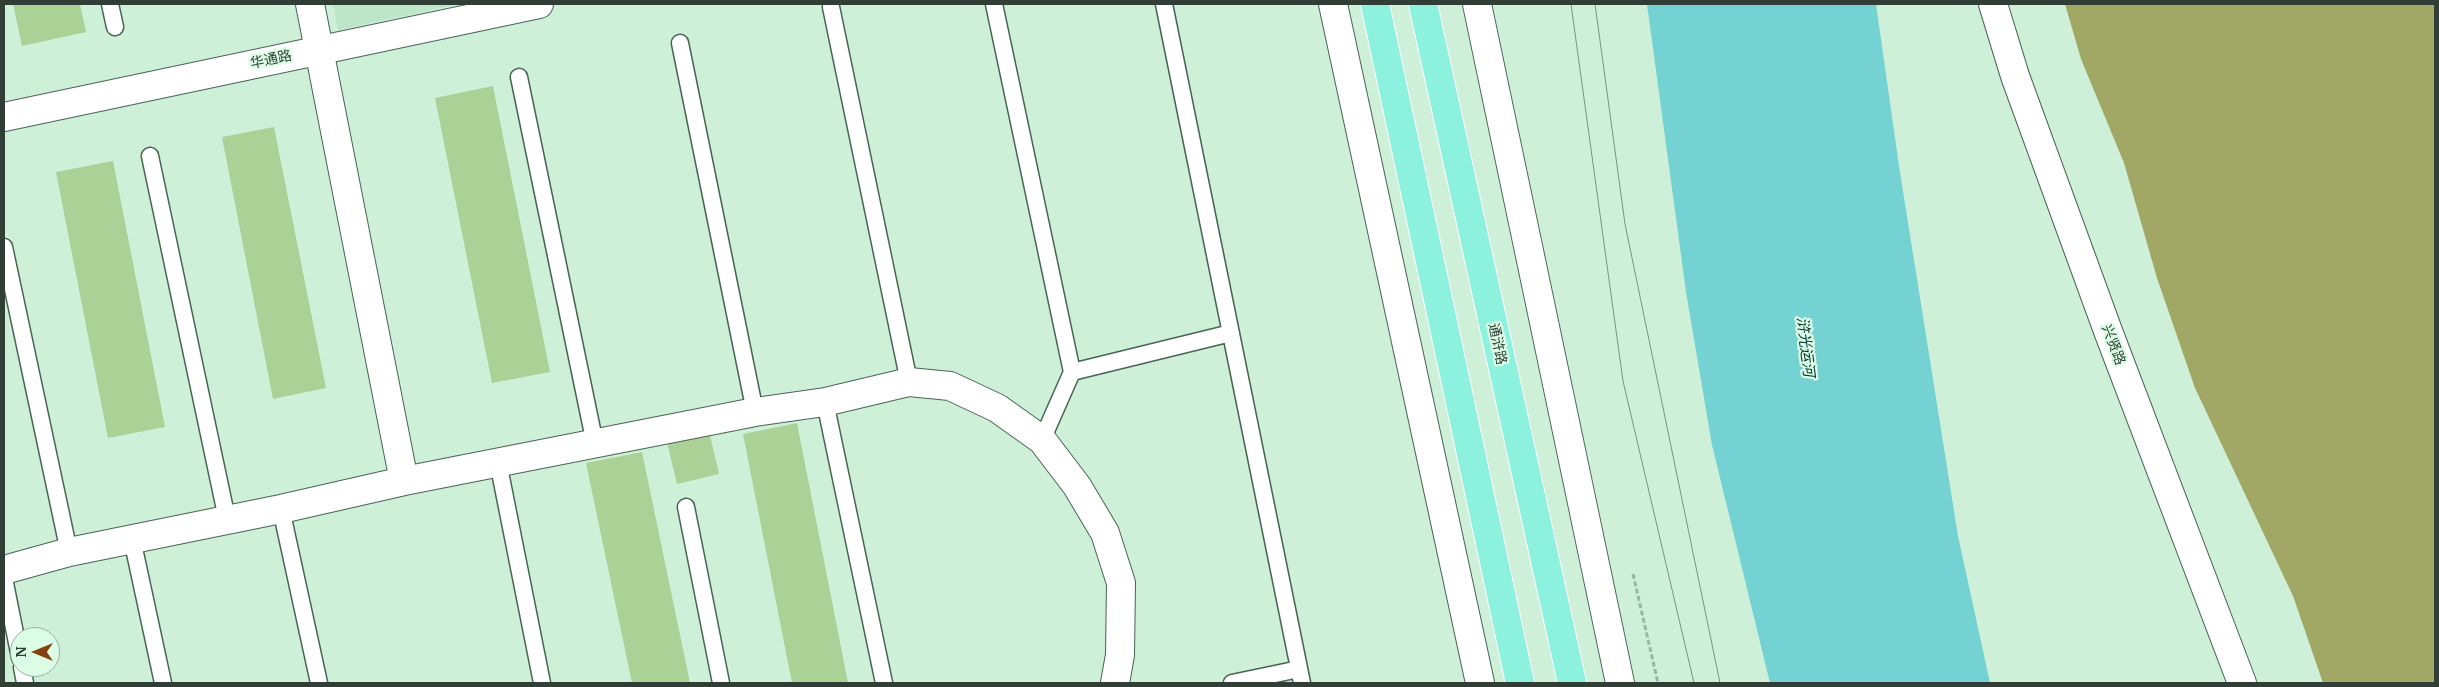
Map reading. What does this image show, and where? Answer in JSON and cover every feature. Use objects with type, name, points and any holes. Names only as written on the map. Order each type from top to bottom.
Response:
[{"type":"main road","points":[[1375,4],[1520,683]]},
{"type":"main road","name":"通浒路","points":[[1423,4],[1572,683]]},
{"type":"street","points":[[310,4],[404,481]]},
{"type":"street","name":"华通路","points":[[4,117],[320,50],[467,11],[539,4]]},
{"type":"street","points":[[1334,4],[1480,683]]},
{"type":"street","points":[[1477,4],[1620,683]]},
{"type":"street","name":"兴贤路","points":[[1993,4],[2015,76],[2108,331],[2242,683]]},
{"type":"street","points":[[4,570],[69,552],[281,509],[404,481],[755,412],[825,402],[909,382],[950,386],[997,408],[1042,440],[1077,486],[1105,533],[1121,583],[1120,654],[1115,683]]},
{"type":"lane","points":[[110,4],[115,27]]},
{"type":"lane","points":[[994,4],[1072,372],[1042,440]]},
{"type":"lane","points":[[1164,4],[1300,676],[1232,683]]},
{"type":"lane","points":[[831,7],[909,382]]},
{"type":"lane","points":[[680,43],[755,412]]},
{"type":"lane","points":[[519,77],[595,444]]},
{"type":"lane","points":[[150,156],[227,519]]},
{"type":"lane","points":[[4,247],[69,552]]},
{"type":"lane","points":[[1072,372],[1231,333]]},
{"type":"lane","points":[[825,402],[884,683]]},
{"type":"lane","points":[[498,462],[542,683]]},
{"type":"lane","points":[[686,507],[721,683]]},
{"type":"lane","points":[[281,509],[319,683]]},
{"type":"lane","points":[[132,539],[162,683]]},
{"type":"lane","points":[[4,578],[14,627]]},
{"type":"shaded area","points":[[333,4],[459,4],[338,30]]},
{"type":"green space","points":[[2065,4],[2435,4],[2435,683],[2323,683],[2293,596],[2195,388],[2157,278],[2124,163],[2081,59]]},
{"type":"water","name":"浒光运河","points":[[1647,4],[1876,4],[1899,166],[1958,536],[1990,683],[1770,683],[1712,445],[1686,292]]},
{"type":"building","points":[[13,4],[80,4],[86,32],[22,46]]},
{"type":"building","points":[[493,86],[550,372],[492,383],[435,98]]},
{"type":"building","points":[[274,127],[326,388],[273,399],[222,137]]},
{"type":"building","points":[[113,161],[165,427],[108,438],[56,172]]},
{"type":"building","points":[[706,418],[719,474],[677,484],[664,429]]},
{"type":"building","points":[[797,423],[848,683],[792,683],[743,434]]},
{"type":"building","points":[[642,452],[690,683],[632,683],[586,463]]},
{"type":"tram line","points":[[1571,4],[1623,381],[1694,683]]},
{"type":"tram line","points":[[1595,4],[1625,224],[1720,683]]}]
